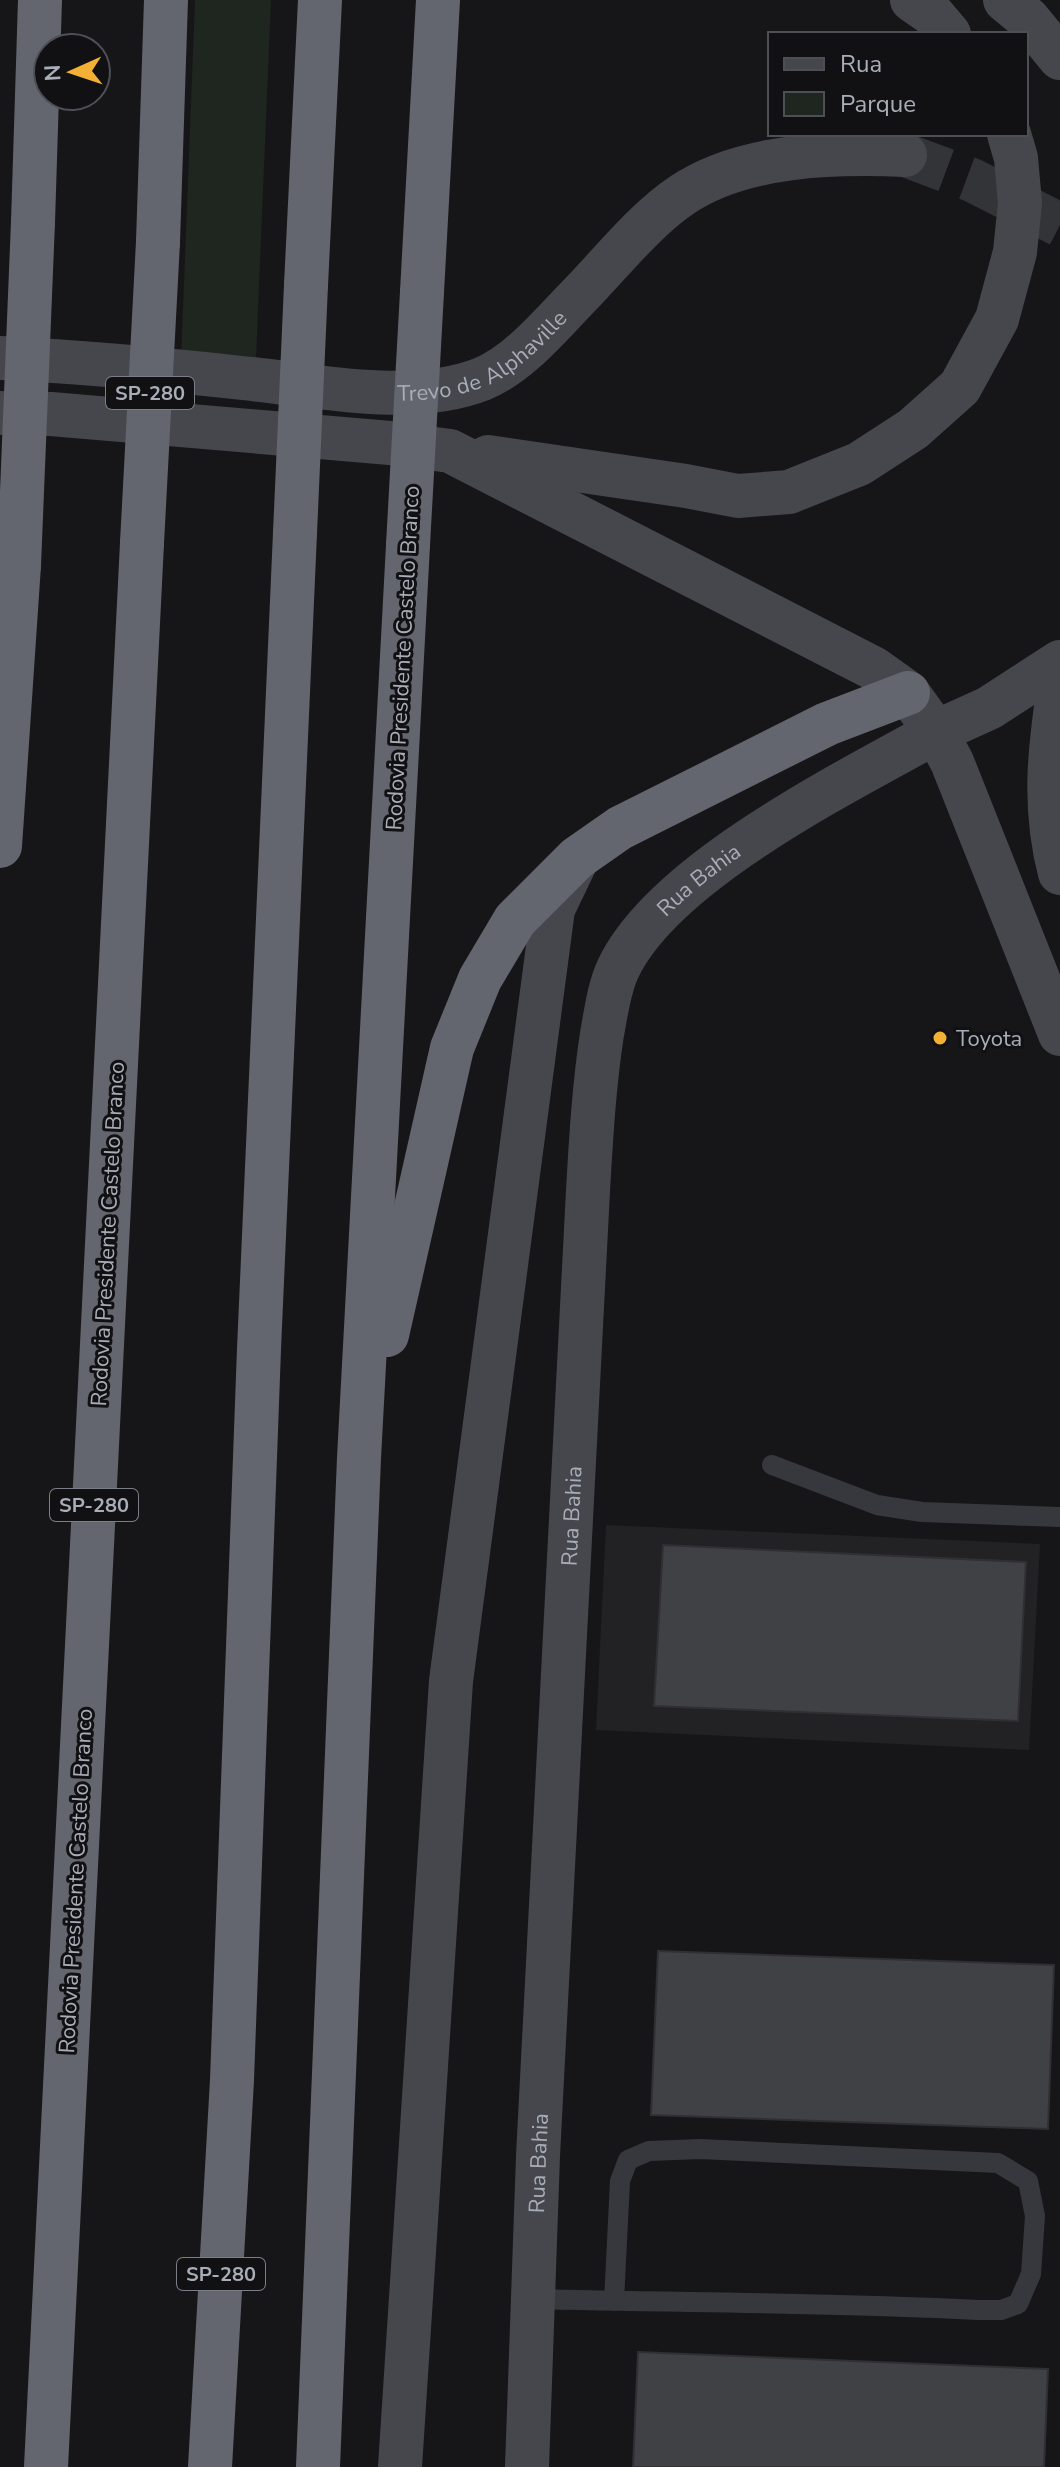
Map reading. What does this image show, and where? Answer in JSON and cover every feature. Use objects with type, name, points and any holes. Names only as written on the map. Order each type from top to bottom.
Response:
[{"type":"highway","points":[[0,846],[7,630],[19,565],[40,0]]},
{"type":"highway","name":"Rodovia Presidente Castelo Branco","points":[[46,2467],[158,242],[166,0]]},
{"type":"highway","name":"SP-280","points":[[210,2467],[232,2080],[259,1349],[320,0]]},
{"type":"highway","name":"Rodovia Presidente Castelo Branco","points":[[318,2467],[359,1458],[438,0]]},
{"type":"highway","points":[[359,1458],[452,1048],[480,979],[515,920],[577,858],[620,828],[827,724],[908,693]]},
{"type":"main road","points":[[912,0],[932,14],[947,32]]},
{"type":"main road","points":[[1005,0],[1028,19],[1060,58]]},
{"type":"main road","points":[[0,413],[98,418],[390,443],[738,496],[789,492],[859,464],[913,429],[960,387],[997,319],[1015,252],[1020,203],[1016,158],[1010,136]]},
{"type":"main road","name":"Trevo de Alphaville","points":[[0,358],[87,362],[347,389],[421,393],[483,379],[526,350],[636,235],[681,195],[722,174],[794,158],[852,153],[905,155]]},
{"type":"main road","points":[[450,451],[873,668],[908,693],[936,732],[952,762],[1060,1034]]},
{"type":"main road","name":"Rua Bahia","points":[[527,2467],[532,2299],[589,1177],[595,1079],[606,1012],[618,970],[643,930],[691,884],[809,803],[936,732],[989,708],[1060,662]]},
{"type":"main road","points":[[980,832],[1057,850],[1048,804],[1050,745],[1060,678]]},
{"type":"main road","points":[[400,2467],[451,1681],[553,909],[577,858]]},
{"type":"lane","points":[[772,1465],[877,1505],[922,1512],[1060,1517]]},
{"type":"lane","points":[[532,2299],[614,2301],[1001,2310],[1018,2304],[1031,2274],[1035,2216],[1028,2181],[998,2163],[700,2149],[649,2151],[628,2160],[620,2181],[614,2301]]},
{"type":"shaded area","points":[[606,1525],[1040,1544],[1029,1750],[596,1730]]},
{"type":"green space","points":[[195,0],[271,0],[256,358],[181,360]]},
{"type":"building","points":[[663,1545],[1026,1562],[1018,1721],[654,1706]]},
{"type":"building","points":[[658,1951],[1054,1965],[1048,2129],[651,2115]]},
{"type":"building","points":[[638,2352],[1048,2369],[1044,2467],[633,2467]]},
{"type":"tunnel","points":[[905,155],[972,180],[1060,225]]},
{"type":"place","name":"Toyota","points":[[940,1038]]}]
